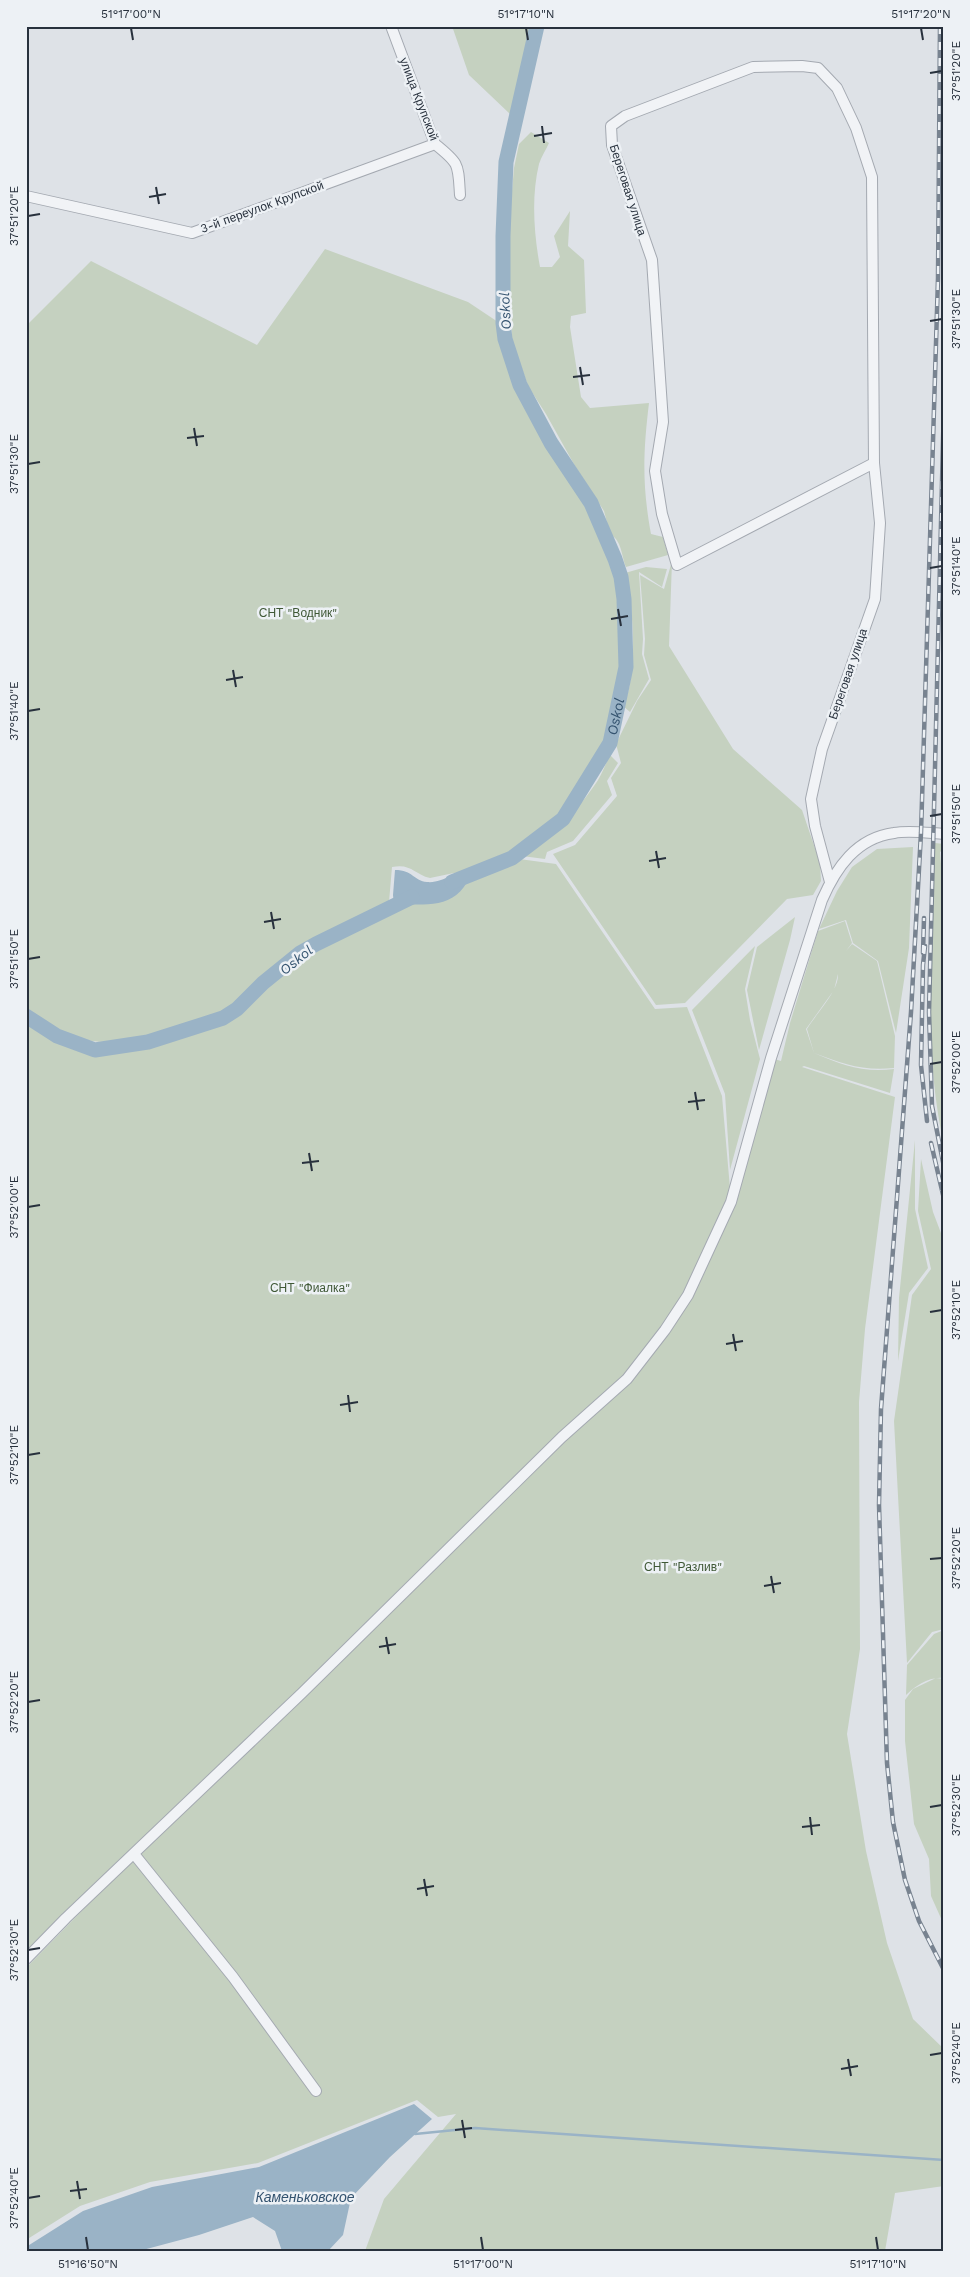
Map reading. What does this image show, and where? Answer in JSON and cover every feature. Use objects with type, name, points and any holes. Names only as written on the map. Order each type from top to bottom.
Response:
[{"type":"street","name":"улица Крупской","points":[[391,26],[435,144],[450,156],[458,167],[460,195]]},
{"type":"street","name":"Береговая улица","points":[[830,882],[811,799],[822,749],[875,599],[880,523],[874,463],[872,177],[856,128],[837,88],[818,68],[802,66],[753,66],[625,116],[612,126],[612,145],[652,260],[663,422],[655,471],[662,514],[677,565],[874,463]]},
{"type":"street","name":"3-й переулок Крупской","points":[[26,196],[192,233],[435,144]]},
{"type":"street","points":[[26,1959],[562,1437],[627,1379],[665,1330],[688,1295],[731,1202],[771,1058],[822,900],[830,882],[847,857],[862,843],[895,832],[944,834]]},
{"type":"street","points":[[134,1854],[232,1977],[316,2091]]},
{"type":"green space","points":[[452,26],[534,26],[512,116],[469,75]]},
{"type":"green space","points":[[531,132],[549,143],[539,164],[534,203],[536,242],[540,267],[552,267],[560,257],[554,236],[570,211],[568,246],[584,260],[586,313],[571,316],[570,327],[581,397],[590,408],[649,403],[644,469],[648,516],[651,534],[663,537],[668,555],[626,567],[619,544],[610,534],[604,511],[528,386],[512,340],[508,237],[514,168],[519,144]]},
{"type":"green space","name":"СНТ \"Водник\"","points":[[325,249],[468,302],[501,324],[503,339],[517,386],[548,445],[587,504],[617,577],[621,600],[622,645],[620,684],[608,740],[560,816],[503,860],[470,872],[430,878],[404,866],[392,867],[389,902],[331,930],[293,953],[230,1009],[218,1015],[142,1038],[103,1042],[85,1040],[47,1023],[26,1008],[26,326],[91,261],[257,345]]},
{"type":"green space","points":[[672,561],[669,646],[733,749],[802,810],[820,863],[821,881],[813,895],[787,899],[685,1003],[656,1005],[553,854],[575,845],[617,796],[611,778],[621,763],[616,744],[637,701],[651,680],[644,655],[645,639],[640,575],[664,589]]},
{"type":"green space","points":[[646,567],[667,569],[662,587],[639,572],[643,639],[642,654],[649,679],[630,712],[623,706],[628,694],[633,660],[631,603],[625,573]]},
{"type":"green space","points":[[610,755],[618,763],[607,781],[612,795],[573,841],[547,852],[545,859],[522,856],[552,832],[579,806],[601,775]]},
{"type":"green space","points":[[935,843],[944,844],[944,849],[940,852],[944,871],[944,969],[941,972],[944,970],[944,1145],[937,1108],[931,1033],[930,995]]},
{"type":"green space","points":[[913,847],[909,948],[896,1033],[878,961],[853,943],[846,920],[819,929],[837,891],[852,867],[877,849]]},
{"type":"green space","points":[[512,858],[556,864],[655,1009],[687,1007],[722,1096],[731,1200],[771,1058],[781,1061],[790,1023],[818,931],[845,921],[852,943],[846,951],[852,944],[877,961],[895,1036],[894,1068],[883,1069],[853,1066],[814,1053],[834,1061],[862,1069],[883,1070],[894,1069],[890,1093],[804,1066],[802,1067],[895,1097],[865,1329],[859,1402],[860,1649],[847,1734],[866,1851],[887,1943],[913,2019],[944,2049],[944,2186],[895,2193],[885,2251],[365,2251],[384,2199],[456,2114],[438,2117],[417,2100],[258,2163],[150,2182],[80,2206],[26,2240],[26,1968],[185,1805],[26,1952],[26,1016],[57,1036],[95,1050],[148,1042],[223,1018],[237,1009],[263,983],[300,953],[316,944],[399,902]],"holes":[[[832,992],[807,1029],[814,1053],[806,1029]]]},
{"type":"green space","points":[[795,917],[759,1050],[747,990],[757,947]]},
{"type":"green space","points":[[755,946],[745,989],[750,1020],[760,1059],[730,1170],[725,1094],[692,1010]]},
{"type":"green space","points":[[915,1140],[915,1209],[928,1268],[909,1293],[898,1361],[899,1298]]},
{"type":"green space","points":[[921,1159],[933,1212],[944,1241],[944,1629],[932,1632],[907,1663],[894,1421],[912,1295],[931,1269],[918,1211]]},
{"type":"green space","points":[[944,1630],[944,1678],[923,1682],[906,1695],[907,1665],[934,1634]]},
{"type":"green space","points":[[936,1678],[944,1679],[944,1925],[931,1896],[929,1859],[914,1824],[905,1741],[905,1700],[913,1689]]},
{"type":"water","points":[[395,870],[401,870],[419,880],[427,882],[450,877],[470,876],[464,887],[448,900],[428,904],[394,905]]},
{"type":"water","name":"Каменьковское","points":[[414,2104],[432,2119],[390,2157],[351,2198],[343,2235],[328,2251],[282,2251],[275,2231],[253,2217],[199,2235],[139,2251],[26,2251],[26,2247],[83,2211],[152,2187],[259,2167]]},
{"type":"waterway","name":"Oskol","points":[[452,882],[512,858],[563,819],[610,743],[626,667],[624,599],[621,577],[615,559],[591,503],[551,443],[520,385],[505,339],[503,323],[503,236],[506,162],[537,26]]},
{"type":"waterway","name":"Oskol","points":[[26,1016],[57,1036],[95,1050],[148,1042],[223,1018],[237,1009],[263,983],[300,953],[412,897]]},
{"type":"waterway","points":[[415,2134],[475,2128],[944,2160]]},
{"type":"railway","points":[[940,26],[938,278],[921,833],[911,1012],[881,1409],[879,1505],[887,1763],[893,1822],[905,1880],[919,1921],[944,1970]]},
{"type":"railway","points":[[944,401],[929,1012],[932,1106],[944,1167]]},
{"type":"railway","points":[[923,953],[924,918]]},
{"type":"railway","points":[[925,946],[921,1065],[927,1121]]},
{"type":"railway","points":[[931,1143],[944,1199]]},
{"type":"park label","name":"СНТ \"Фиалка\"","points":[[310,1288]]},
{"type":"park label","name":"СНТ \"Разлив\"","points":[[683,1567]]}]
